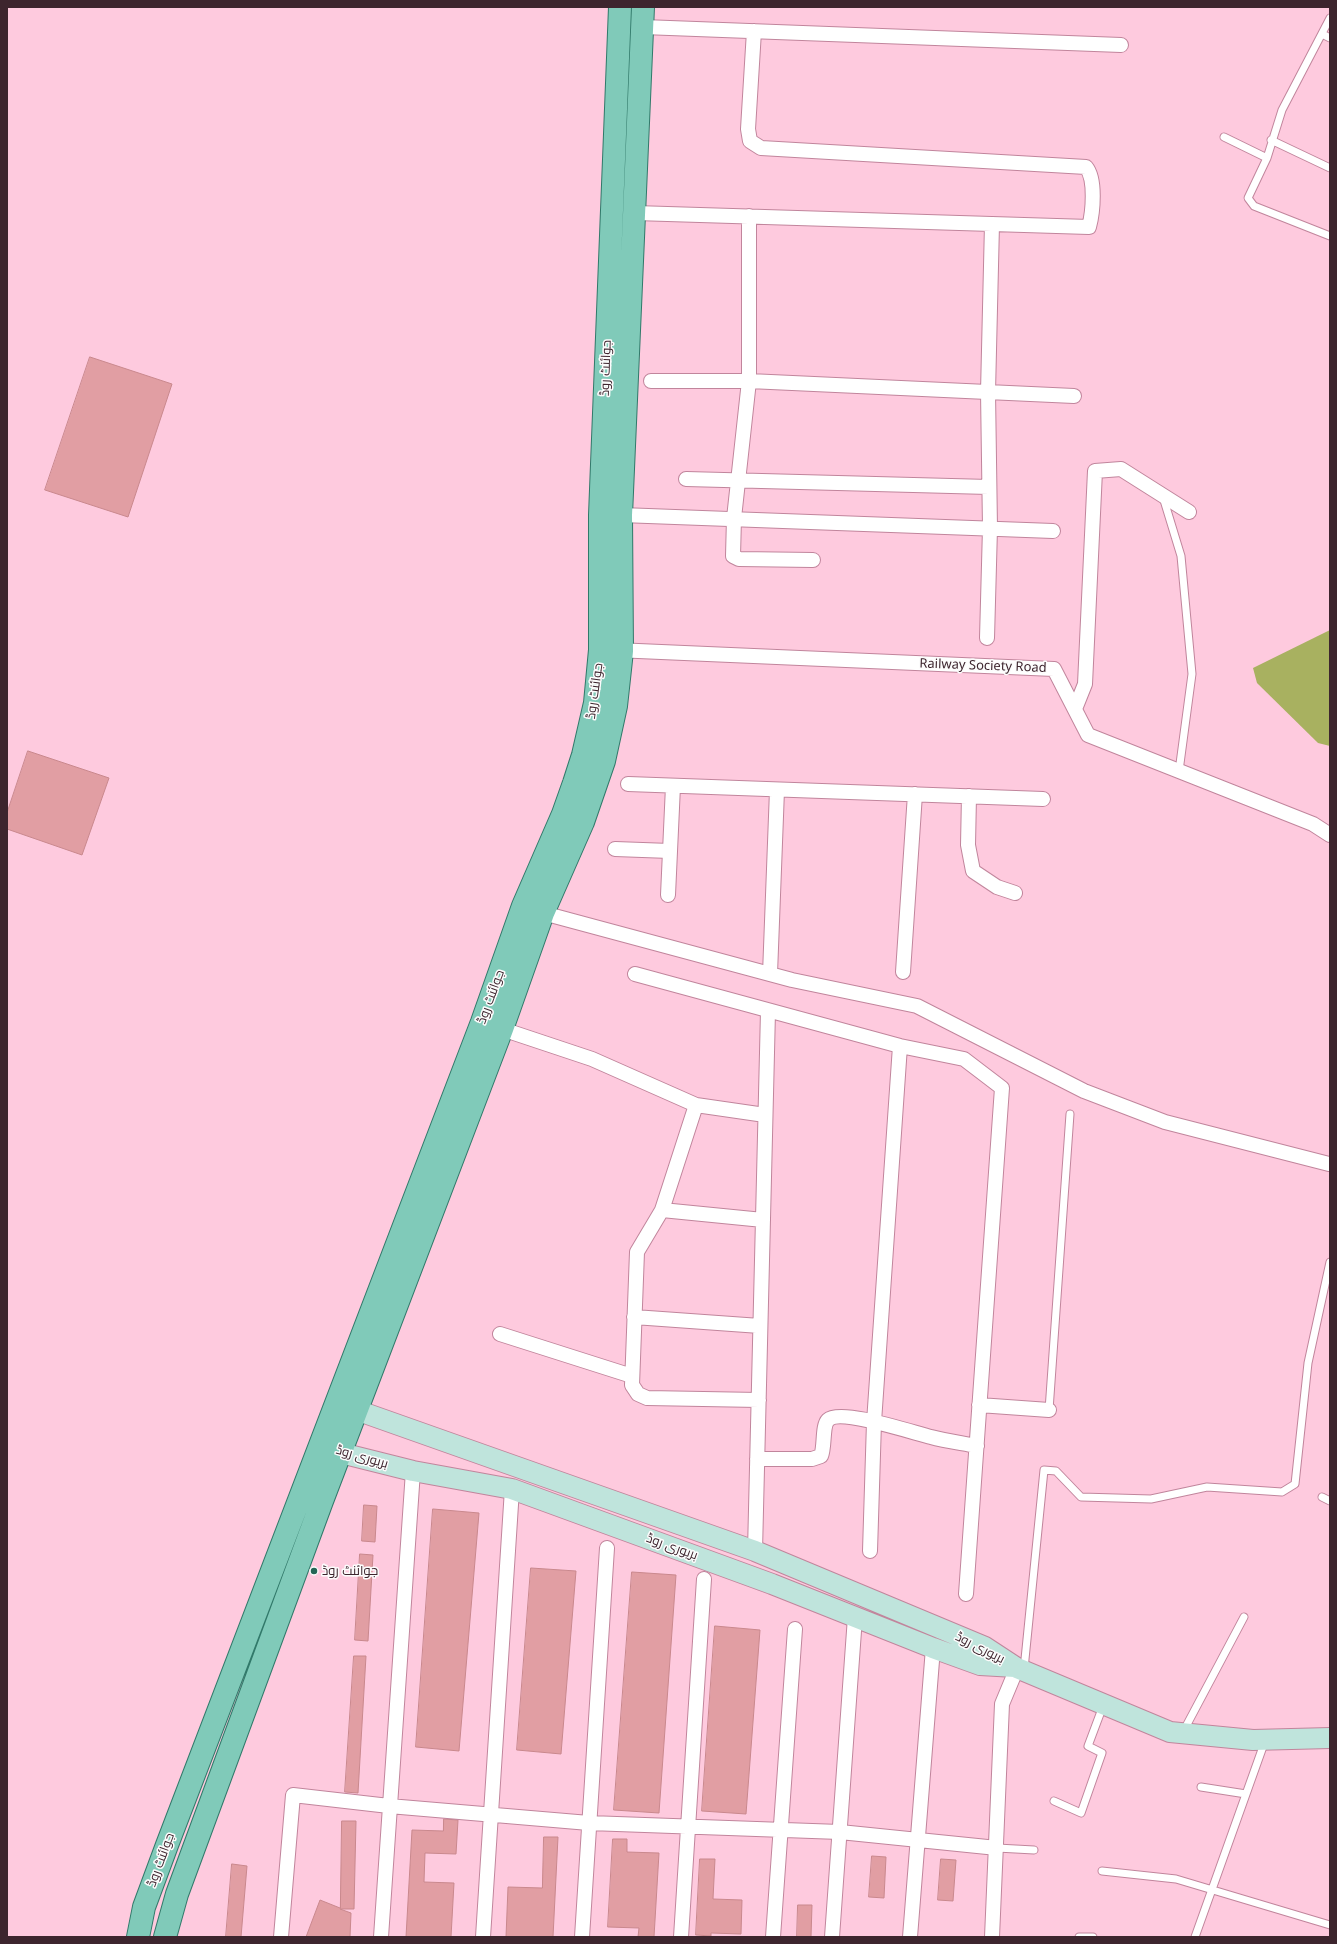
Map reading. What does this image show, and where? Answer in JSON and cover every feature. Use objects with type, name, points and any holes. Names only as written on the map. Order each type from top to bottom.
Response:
[{"type":"main road","name":"جوائنٹ روڈ","points":[[138,1937],[144,1907],[162,1859],[485,1015],[523,906],[563,814],[583,755],[595,703],[600,650],[600,515],[620,9]]},
{"type":"main road","name":"جوائنٹ روڈ","points":[[165,1937],[177,1894],[357,1410],[502,1029],[543,913],[583,822],[604,761],[616,706],[622,651],[622,515],[643,15]]},
{"type":"main road","name":"بریوری روڈ","points":[[336,1403],[755,1550],[985,1647],[1020,1669],[1170,1732],[1253,1740],[1330,1738]]},
{"type":"main road","name":"بریوری روڈ","points":[[321,1445],[341,1453],[413,1471],[512,1489],[772,1584],[933,1648],[980,1665],[1020,1669]]},
{"type":"street","points":[[643,15],[754,31],[1121,45]]},
{"type":"street","points":[[635,213],[1089,226],[1093,183],[1090,172],[1086,167],[761,148],[750,140],[748,129],[754,31]]},
{"type":"street","points":[[749,216],[749,381],[734,518],[733,556],[738,559],[813,560]]},
{"type":"street","points":[[987,638],[990,528],[988,392],[992,224]]},
{"type":"street","points":[[650,381],[749,381],[1074,396]]},
{"type":"street","points":[[1075,709],[1085,684],[1095,470],[1121,469],[1189,512]]},
{"type":"street","points":[[686,480],[989,487]]},
{"type":"street","points":[[622,515],[1053,531]]},
{"type":"street","name":"Railway Society Road","points":[[600,650],[1054,669],[1088,735],[1312,824],[1330,835]]},
{"type":"street","points":[[628,784],[1043,799]]},
{"type":"street","points":[[668,895],[673,786]]},
{"type":"street","points":[[770,974],[777,790]]},
{"type":"street","points":[[903,972],[915,794]]},
{"type":"street","points":[[969,796],[968,845],[973,871],[997,887],[1015,893]]},
{"type":"street","points":[[615,849],[670,851]]},
{"type":"street","points":[[543,913],[770,974],[917,1006],[1084,1091],[1165,1122],[1329,1164]]},
{"type":"street","points":[[635,974],[900,1046],[964,1059],[1002,1088],[966,1594]]},
{"type":"street","points":[[755,1550],[768,1011]]},
{"type":"street","points":[[502,1029],[592,1059],[696,1105],[765,1115]]},
{"type":"street","points":[[870,1551],[874,1422],[900,1046]]},
{"type":"street","points":[[696,1105],[662,1210],[637,1252],[632,1385],[638,1394],[647,1398],[759,1400]]},
{"type":"street","points":[[662,1210],[763,1220]]},
{"type":"street","points":[[634,1317],[760,1326]]},
{"type":"street","points":[[500,1334],[632,1376]]},
{"type":"street","points":[[979,1405],[1048,1410]]},
{"type":"street","points":[[757,1459],[812,1458],[821,1456],[824,1448],[825,1424],[829,1419],[836,1416],[874,1422],[930,1437],[977,1446]]},
{"type":"street","points":[[381,1937],[413,1471]]},
{"type":"street","points":[[483,1937],[512,1489]]},
{"type":"street","points":[[582,1937],[607,1548]]},
{"type":"street","points":[[681,1937],[704,1579]]},
{"type":"street","points":[[832,1937],[855,1617]]},
{"type":"street","points":[[773,1937],[795,1629]]},
{"type":"street","points":[[910,1937],[933,1648]]},
{"type":"street","points":[[992,1937],[1002,1704],[1020,1669]]},
{"type":"street","points":[[281,1937],[293,1795],[389,1806],[589,1823],[689,1825],[840,1832],[997,1848]]},
{"type":"lane","points":[[1330,18],[1282,110],[1266,158],[1248,198],[1254,206],[1330,236]]},
{"type":"lane","points":[[1322,34],[1330,38]]},
{"type":"lane","points":[[1224,137],[1266,158]]},
{"type":"lane","points":[[1271,140],[1330,168]]},
{"type":"lane","points":[[1162,495],[1181,556],[1192,674],[1179,771]]},
{"type":"lane","points":[[1048,1410],[1070,1114]]},
{"type":"lane","points":[[1020,1669],[1044,1470],[1056,1470],[1081,1497],[1151,1499],[1207,1487],[1282,1492],[1295,1484],[1308,1364],[1330,1262]]},
{"type":"lane","points":[[1322,1497],[1330,1500]]},
{"type":"lane","points":[[1182,1733],[1244,1617]]},
{"type":"lane","points":[[1054,1801],[1081,1812],[1102,1753],[1088,1746],[1104,1704]]},
{"type":"lane","points":[[1195,1937],[1266,1740]]},
{"type":"lane","points":[[1201,1787],[1246,1794]]},
{"type":"lane","points":[[997,1848],[1034,1850]]},
{"type":"lane","points":[[1102,1871],[1176,1879],[1330,1925]]},
{"type":"lane","points":[[1079,1937],[1093,1937]]},
{"type":"green space","points":[[1330,630],[1330,746],[1318,743],[1257,683],[1253,668]]},
{"type":"building","points":[[90,357],[172,384],[128,517],[45,490]]},
{"type":"building","points":[[28,751],[109,778],[82,855],[7,829],[7,813]]},
{"type":"building","points":[[364,1505],[377,1506],[375,1542],[362,1541]]},
{"type":"building","points":[[433,1509],[479,1513],[459,1751],[416,1747]]},
{"type":"building","points":[[360,1554],[373,1555],[368,1641],[355,1640]]},
{"type":"building","points":[[531,1568],[576,1571],[561,1754],[517,1750]]},
{"type":"building","points":[[632,1572],[676,1575],[659,1813],[614,1810]]},
{"type":"building","points":[[715,1626],[760,1630],[746,1814],[702,1811]]},
{"type":"building","points":[[354,1656],[366,1656],[358,1793],[345,1792]]},
{"type":"building","points":[[444,1819],[458,1820],[456,1854],[425,1853],[424,1882],[454,1883],[451,1937],[406,1937],[412,1830],[443,1831]]},
{"type":"building","points":[[342,1821],[356,1821],[354,1909],[340,1909],[351,1913],[350,1937],[306,1937],[320,1900],[340,1908]]},
{"type":"building","points":[[544,1837],[558,1837],[553,1937],[506,1937],[508,1887],[542,1888]]},
{"type":"building","points":[[613,1839],[627,1839],[627,1852],[659,1853],[654,1937],[638,1937],[639,1928],[608,1927]]},
{"type":"building","points":[[872,1856],[886,1857],[884,1898],[869,1897]]},
{"type":"building","points":[[700,1859],[715,1859],[713,1899],[742,1900],[741,1934],[711,1933],[711,1936],[696,1935]]},
{"type":"building","points":[[941,1859],[956,1860],[953,1901],[938,1900]]},
{"type":"building","points":[[232,1864],[247,1866],[241,1937],[226,1937]]},
{"type":"building","points":[[798,1905],[812,1905],[811,1937],[797,1937]]},
{"type":"place","name":"جوائنٹ روڈ","points":[[314,1571]]}]
